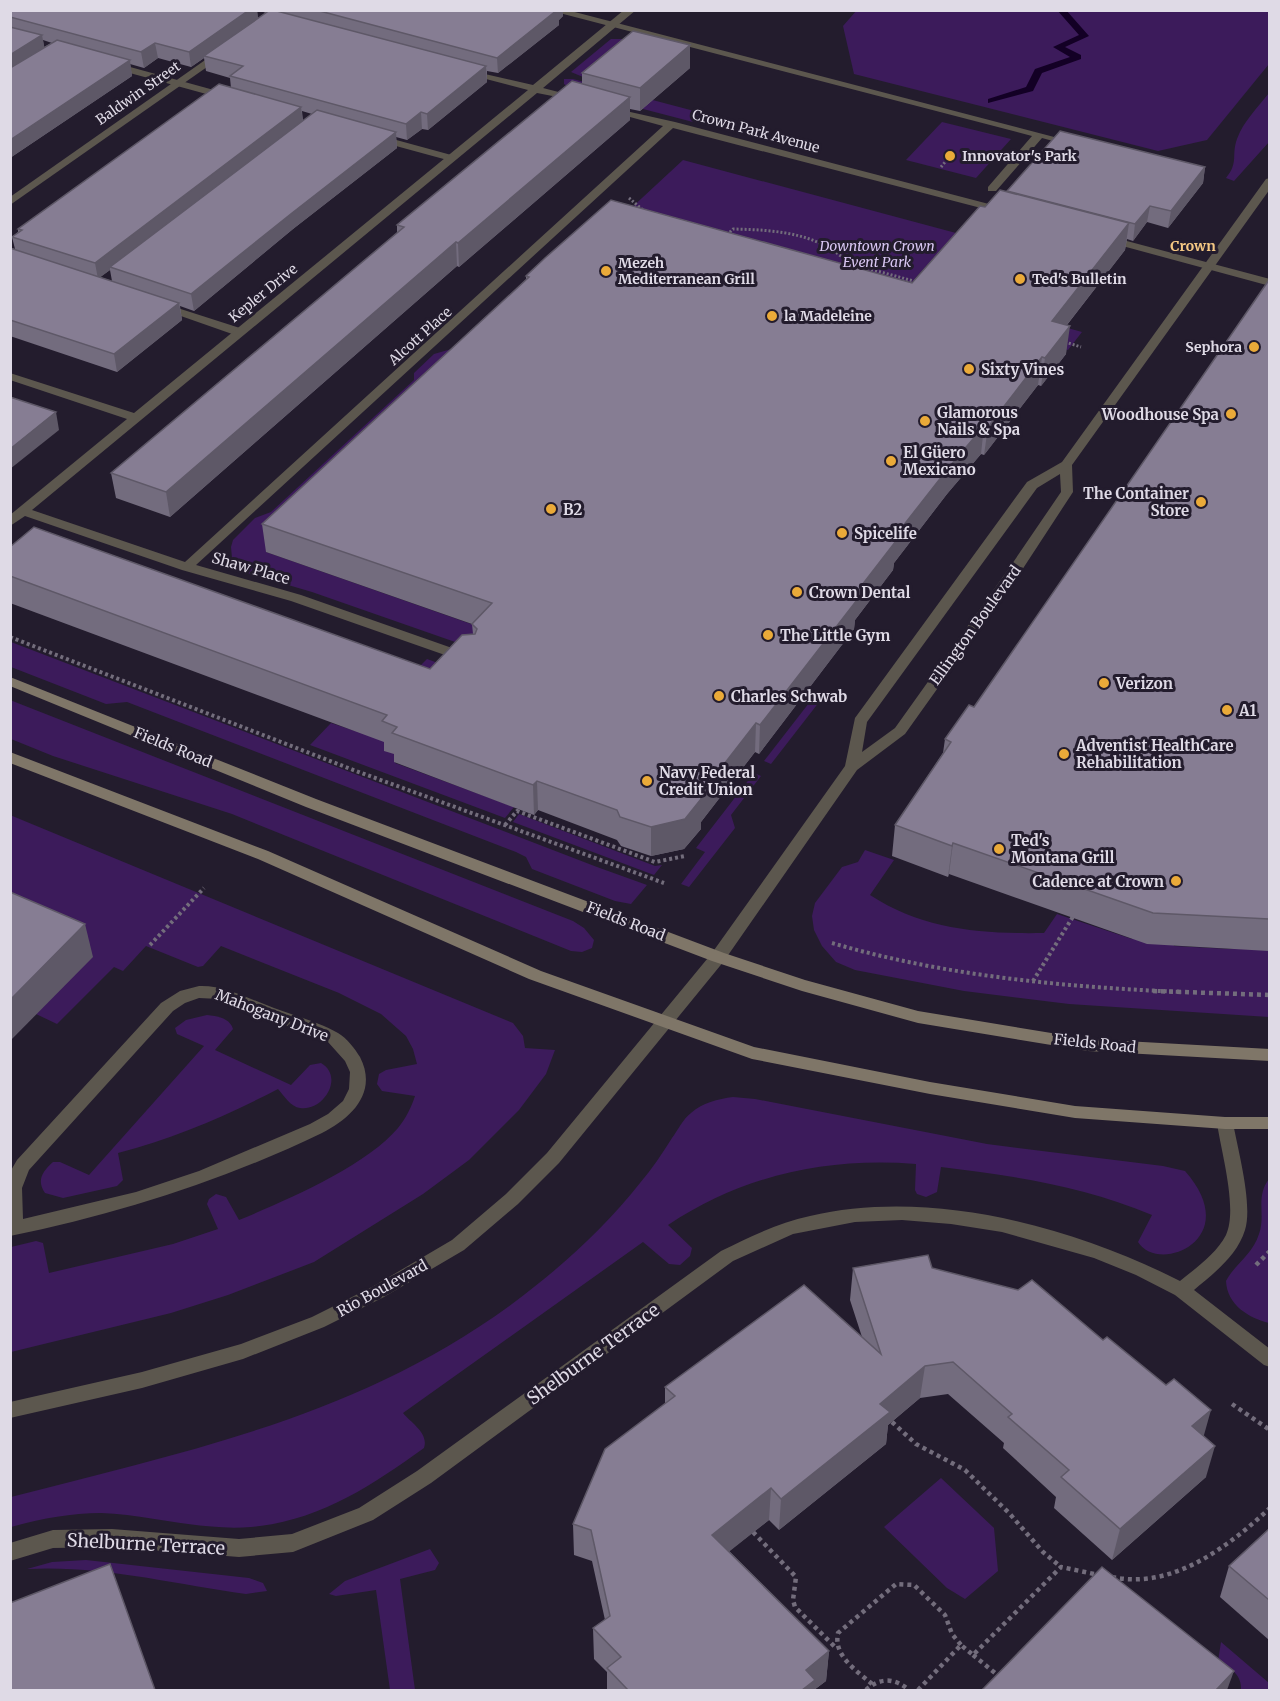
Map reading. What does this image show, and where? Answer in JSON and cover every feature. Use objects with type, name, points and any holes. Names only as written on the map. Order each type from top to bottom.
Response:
[{"type":"main road","name":"Fields Road","points":[[10,681],[311,803],[718,957],[802,985],[918,1017],[1088,1045],[1269,1055]]},
{"type":"main road","points":[[10,757],[263,855],[535,975],[752,1053],[930,1088],[1075,1112],[1225,1123],[1269,1123]]},
{"type":"street","points":[[553,10],[1053,138]]},
{"type":"street","name":"Kepler Drive","points":[[10,522],[631,10]]},
{"type":"street","name":"Baldwin Street","points":[[10,202],[231,47]]},
{"type":"street","points":[[100,61],[236,99]]},
{"type":"street","points":[[458,68],[581,100]]},
{"type":"street","name":"Crown Park Avenue","points":[[604,106],[1011,213]]},
{"type":"street","name":"Alcott Place","points":[[187,567],[447,332],[671,124]]},
{"type":"street","points":[[992,189],[1039,135]]},
{"type":"street","points":[[372,136],[451,158]]},
{"type":"street","name":"Ellington Boulevard","points":[[852,767],[860,721],[1032,485],[1066,465],[1210,267],[1269,181]]},
{"type":"street","points":[[1099,237],[1269,283]]},
{"type":"street","points":[[153,303],[239,332]]},
{"type":"street","points":[[10,376],[136,417]]},
{"type":"street","name":"Ellington Boulevard","points":[[664,1022],[718,957],[852,767],[900,731],[1017,567],[1067,492],[1066,465]]},
{"type":"street","name":"Shaw Place","points":[[23,512],[187,567],[289,596],[470,659]]},
{"type":"street","name":"Mahogany Drive","points":[[207,991],[221,994],[334,1038],[348,1050],[357,1064],[358,1081],[354,1099],[321,1126],[204,1177],[150,1195],[13,1229],[12,1194],[15,1178],[23,1165],[167,1007],[191,992],[207,991]]},
{"type":"street","name":"Rio Boulevard","points":[[10,1410],[142,1380],[243,1351],[318,1322],[378,1292],[458,1245],[512,1199],[553,1158],[664,1022]]},
{"type":"street","points":[[1181,1290],[1220,1256],[1237,1228],[1237,1200],[1225,1123]]},
{"type":"street","name":"Shelburne Terrace","points":[[10,1551],[53,1539],[112,1538],[239,1548],[293,1543],[366,1514],[424,1477],[727,1256],[782,1230],[813,1221],[884,1213],[926,1214],[1019,1229],[1117,1258],[1150,1272],[1181,1290],[1269,1360]]},
{"type":"path","points":[[624,194],[649,214]]},
{"type":"path","points":[[725,237],[733,229],[769,230],[795,235],[819,242],[838,252],[851,263],[857,273]]},
{"type":"path","points":[[851,263],[918,282],[912,289]]},
{"type":"path","points":[[1062,341],[1081,347]]},
{"type":"path","points":[[10,637],[356,771],[664,883]]},
{"type":"path","points":[[505,825],[517,811],[655,862],[685,856]]},
{"type":"path","points":[[150,945],[204,888]]},
{"type":"path","points":[[1033,981],[1074,915]]},
{"type":"path","points":[[832,943],[868,955],[934,968],[1033,981],[1143,991],[1269,995]]},
{"type":"path","points":[[1232,1404],[1269,1430]]},
{"type":"path","points":[[892,1422],[916,1444],[965,1470],[1060,1567],[1129,1581],[1162,1578],[1202,1558],[1260,1518],[1269,1508]]},
{"type":"path","points":[[753,1532],[796,1577],[793,1600],[795,1607],[872,1684]]},
{"type":"path","points":[[973,1655],[1060,1567]]},
{"type":"path","points":[[837,1648],[835,1639],[838,1633],[896,1584],[914,1585],[945,1614],[952,1634],[961,1644],[1003,1680]]},
{"type":"path","points":[[918,1690],[961,1644]]},
{"type":"path","points":[[866,1690],[872,1684],[891,1680],[909,1690]]},
{"type":"green space","points":[[857,10],[1268,11],[1269,64],[1207,140],[1158,151],[854,74],[843,26]]},
{"type":"green space","points":[[611,39],[629,39],[583,77],[571,72]]},
{"type":"green space","points":[[564,79],[573,79],[717,117],[710,123],[693,122],[574,91],[564,84]]},
{"type":"green space","points":[[1269,93],[1269,142],[1234,181],[1226,178],[1234,163],[1235,145],[1243,127]]},
{"type":"green space","points":[[942,122],[1011,139],[976,178],[906,160]]},
{"type":"green space","name":"Downtown Crown Event Park","points":[[683,160],[956,233],[910,284],[1082,332],[1068,350],[615,223]]},
{"type":"green space","points":[[455,348],[266,552],[494,632],[478,650],[312,592],[247,573],[232,558],[233,540],[255,518],[271,512],[414,380],[414,373],[434,354]]},
{"type":"green space","points":[[11,642],[647,885],[631,904],[615,901],[532,869],[526,857],[516,852],[127,702],[106,704],[11,667]]},
{"type":"green space","points":[[427,659],[449,667],[395,763],[514,807],[505,818],[310,745],[331,723],[355,731]]},
{"type":"green space","points":[[816,694],[823,697],[771,764],[764,761]]},
{"type":"green space","points":[[10,700],[573,921],[584,928],[594,940],[592,948],[582,952],[571,951],[232,814],[53,756],[11,739]]},
{"type":"green space","points":[[754,773],[761,776],[731,815],[735,828],[689,887],[681,884],[705,852],[696,848]]},
{"type":"green space","points":[[519,814],[655,866],[662,865],[654,875],[513,822]]},
{"type":"green space","points":[[10,815],[513,1023],[523,1036],[525,1048],[555,1050],[546,1074],[519,1110],[469,1160],[423,1194],[314,1262],[228,1295],[171,1313],[11,1352],[11,1247],[36,1241],[43,1243],[49,1273],[173,1244],[218,1229],[207,1204],[209,1199],[216,1194],[226,1197],[239,1220],[279,1203],[346,1169],[384,1142],[398,1128],[415,1096],[382,1091],[377,1084],[379,1074],[386,1070],[417,1064],[406,1036],[381,1014],[339,993],[221,946],[203,966],[198,967],[146,946],[123,971],[114,967],[57,1024],[36,1014],[11,921]]},
{"type":"green space","points":[[865,850],[894,860],[870,895],[890,907],[932,923],[976,931],[1044,933],[1057,914],[1132,939],[1134,936],[1173,943],[1174,946],[1229,949],[1269,947],[1269,1017],[1069,1004],[964,991],[855,970],[836,962],[822,946],[814,930],[812,916],[815,903],[842,867],[858,862]]},
{"type":"green space","points":[[207,1015],[226,1020],[233,1029],[215,1050],[291,1085],[310,1065],[321,1063],[328,1069],[331,1076],[328,1092],[316,1105],[300,1108],[291,1103],[278,1089],[200,1126],[118,1153],[123,1180],[117,1186],[63,1198],[45,1193],[41,1184],[42,1176],[53,1162],[60,1162],[89,1175],[204,1046],[177,1034],[175,1028],[186,1020]]},
{"type":"green space","points":[[733,1097],[755,1099],[987,1144],[1163,1166],[1185,1171],[1201,1195],[1206,1215],[1202,1232],[1192,1244],[1178,1252],[1163,1254],[1149,1251],[1138,1242],[1152,1215],[1074,1189],[995,1174],[941,1167],[937,1192],[926,1197],[917,1194],[915,1190],[916,1164],[850,1164],[787,1173],[726,1193],[668,1225],[692,1248],[690,1256],[680,1265],[669,1264],[643,1242],[403,1413],[422,1433],[424,1448],[384,1476],[343,1500],[299,1517],[251,1527],[214,1527],[101,1513],[55,1517],[11,1527],[11,1497],[208,1445],[271,1425],[333,1402],[394,1375],[453,1343],[530,1291],[596,1232],[644,1178],[688,1115],[705,1104]]},
{"type":"green space","points":[[1269,1179],[1269,1323],[1254,1318],[1240,1309],[1230,1297],[1226,1281],[1256,1241],[1261,1227],[1263,1193]]},
{"type":"green space","points":[[941,1478],[994,1528],[998,1571],[965,1599],[947,1588],[884,1527]]},
{"type":"green space","points":[[430,1549],[439,1563],[435,1570],[400,1579],[415,1690],[390,1690],[376,1590],[336,1596],[329,1594],[345,1581]]},
{"type":"green space","points":[[86,1560],[249,1578],[263,1583],[267,1591],[246,1594],[137,1576],[82,1570],[27,1569],[52,1562]]},
{"type":"green space","points":[[1221,1642],[1269,1683],[1269,1690],[1241,1690],[1238,1676],[1218,1661]]},
{"type":"building","points":[[10,10],[249,10],[189,52],[155,43],[141,52],[10,17]]},
{"type":"building","points":[[270,10],[486,66],[427,114],[421,112],[406,124],[230,76],[243,66],[204,56]]},
{"type":"building","points":[[316,10],[557,10],[497,58]]},
{"type":"building","points":[[10,27],[42,35],[10,55]]},
{"type":"building","points":[[633,31],[690,45],[640,88],[582,73]]},
{"type":"building","points":[[57,40],[130,60],[10,140],[10,68]]},
{"type":"building","points":[[572,81],[630,97],[458,243],[456,242],[166,492],[111,473],[404,227],[397,225]]},
{"type":"building","points":[[219,84],[301,107],[95,263],[12,237],[22,230],[18,229]]},
{"type":"building","points":[[317,110],[396,132],[191,294],[110,267]]},
{"type":"building","points":[[1060,131],[1205,167],[1171,211],[1150,206],[1135,224],[1007,191]]},
{"type":"building","points":[[1000,190],[1129,223],[1052,321],[1070,326],[1045,358],[1042,357],[988,427],[984,426],[950,466],[892,540],[896,541],[852,598],[857,600],[760,725],[756,723],[700,795],[701,799],[685,819],[651,827],[620,817],[617,810],[537,781],[533,785],[392,733],[397,727],[382,721],[387,715],[10,576],[10,547],[34,527],[430,669],[462,635],[475,634],[477,629],[472,624],[492,603],[262,524],[529,277],[526,276],[545,258],[611,200],[912,283],[980,206],[985,207]]},
{"type":"building","points":[[10,248],[179,303],[114,354],[10,320]]},
{"type":"building","points":[[1269,280],[1269,919],[1153,913],[895,825],[951,742],[945,739],[969,705],[974,707]]},
{"type":"building","points":[[10,397],[56,412],[10,449]]},
{"type":"building","points":[[10,892],[85,924],[10,1000]]},
{"type":"building","points":[[928,1255],[932,1268],[1018,1290],[1032,1280],[1103,1340],[1107,1337],[1166,1385],[1174,1379],[1211,1410],[1192,1426],[1215,1446],[1120,1529],[1061,1477],[1069,1470],[1008,1417],[1012,1414],[953,1362],[925,1366],[880,1404],[890,1412],[781,1499],[771,1488],[712,1535],[829,1651],[806,1670],[815,1680],[802,1690],[628,1690],[607,1668],[621,1657],[593,1628],[610,1616],[591,1530],[573,1524],[605,1449],[675,1396],[665,1387],[804,1285],[881,1354],[853,1268]]},
{"type":"building","points":[[1269,1529],[1269,1600],[1229,1566]]},
{"type":"building","points":[[110,1564],[155,1690],[10,1690],[10,1603]]},
{"type":"building","points":[[1102,1567],[1234,1671],[1216,1690],[982,1690]]},
{"type":"waterway","points":[[991,101],[1030,89],[1038,71],[1078,57],[1058,47],[1085,36],[1061,10]]},
{"type":"place","name":"Innovator's Park","points":[[950,156]]},
{"type":"place","name":"Mezeh Mediterranean Grill","points":[[606,271]]},
{"type":"place","name":"Ted's Bulletin","points":[[1020,279]]},
{"type":"place","name":"la Madeleine","points":[[772,316]]},
{"type":"place","name":"Sephora","points":[[1254,347]]},
{"type":"place","name":"Sixty Vines","points":[[969,369]]},
{"type":"place","name":"Woodhouse Spa","points":[[1231,414]]},
{"type":"place","name":"Glamorous Nails & Spa","points":[[925,421]]},
{"type":"place","name":"El Güero Mexicano","points":[[891,461]]},
{"type":"place","name":"The Container Store","points":[[1201,502]]},
{"type":"place","name":"B2","points":[[551,509]]},
{"type":"place","name":"Spicelife","points":[[842,533]]},
{"type":"place","name":"Crown Dental","points":[[797,592]]},
{"type":"place","name":"The Little Gym","points":[[768,635]]},
{"type":"place","name":"Verizon","points":[[1104,683]]},
{"type":"place","name":"Charles Schwab","points":[[719,696]]},
{"type":"place","name":"A1","points":[[1227,710]]},
{"type":"place","name":"Adventist HealthCare Rehabilitation","points":[[1064,754]]},
{"type":"place","name":"Navy Federal Credit Union","points":[[647,781]]},
{"type":"place","name":"Ted's Montana Grill","points":[[999,849]]},
{"type":"place","name":"Cadence at Crown","points":[[1176,881]]},
{"type":"district","name":"Crown","points":[[1193,246]]}]
